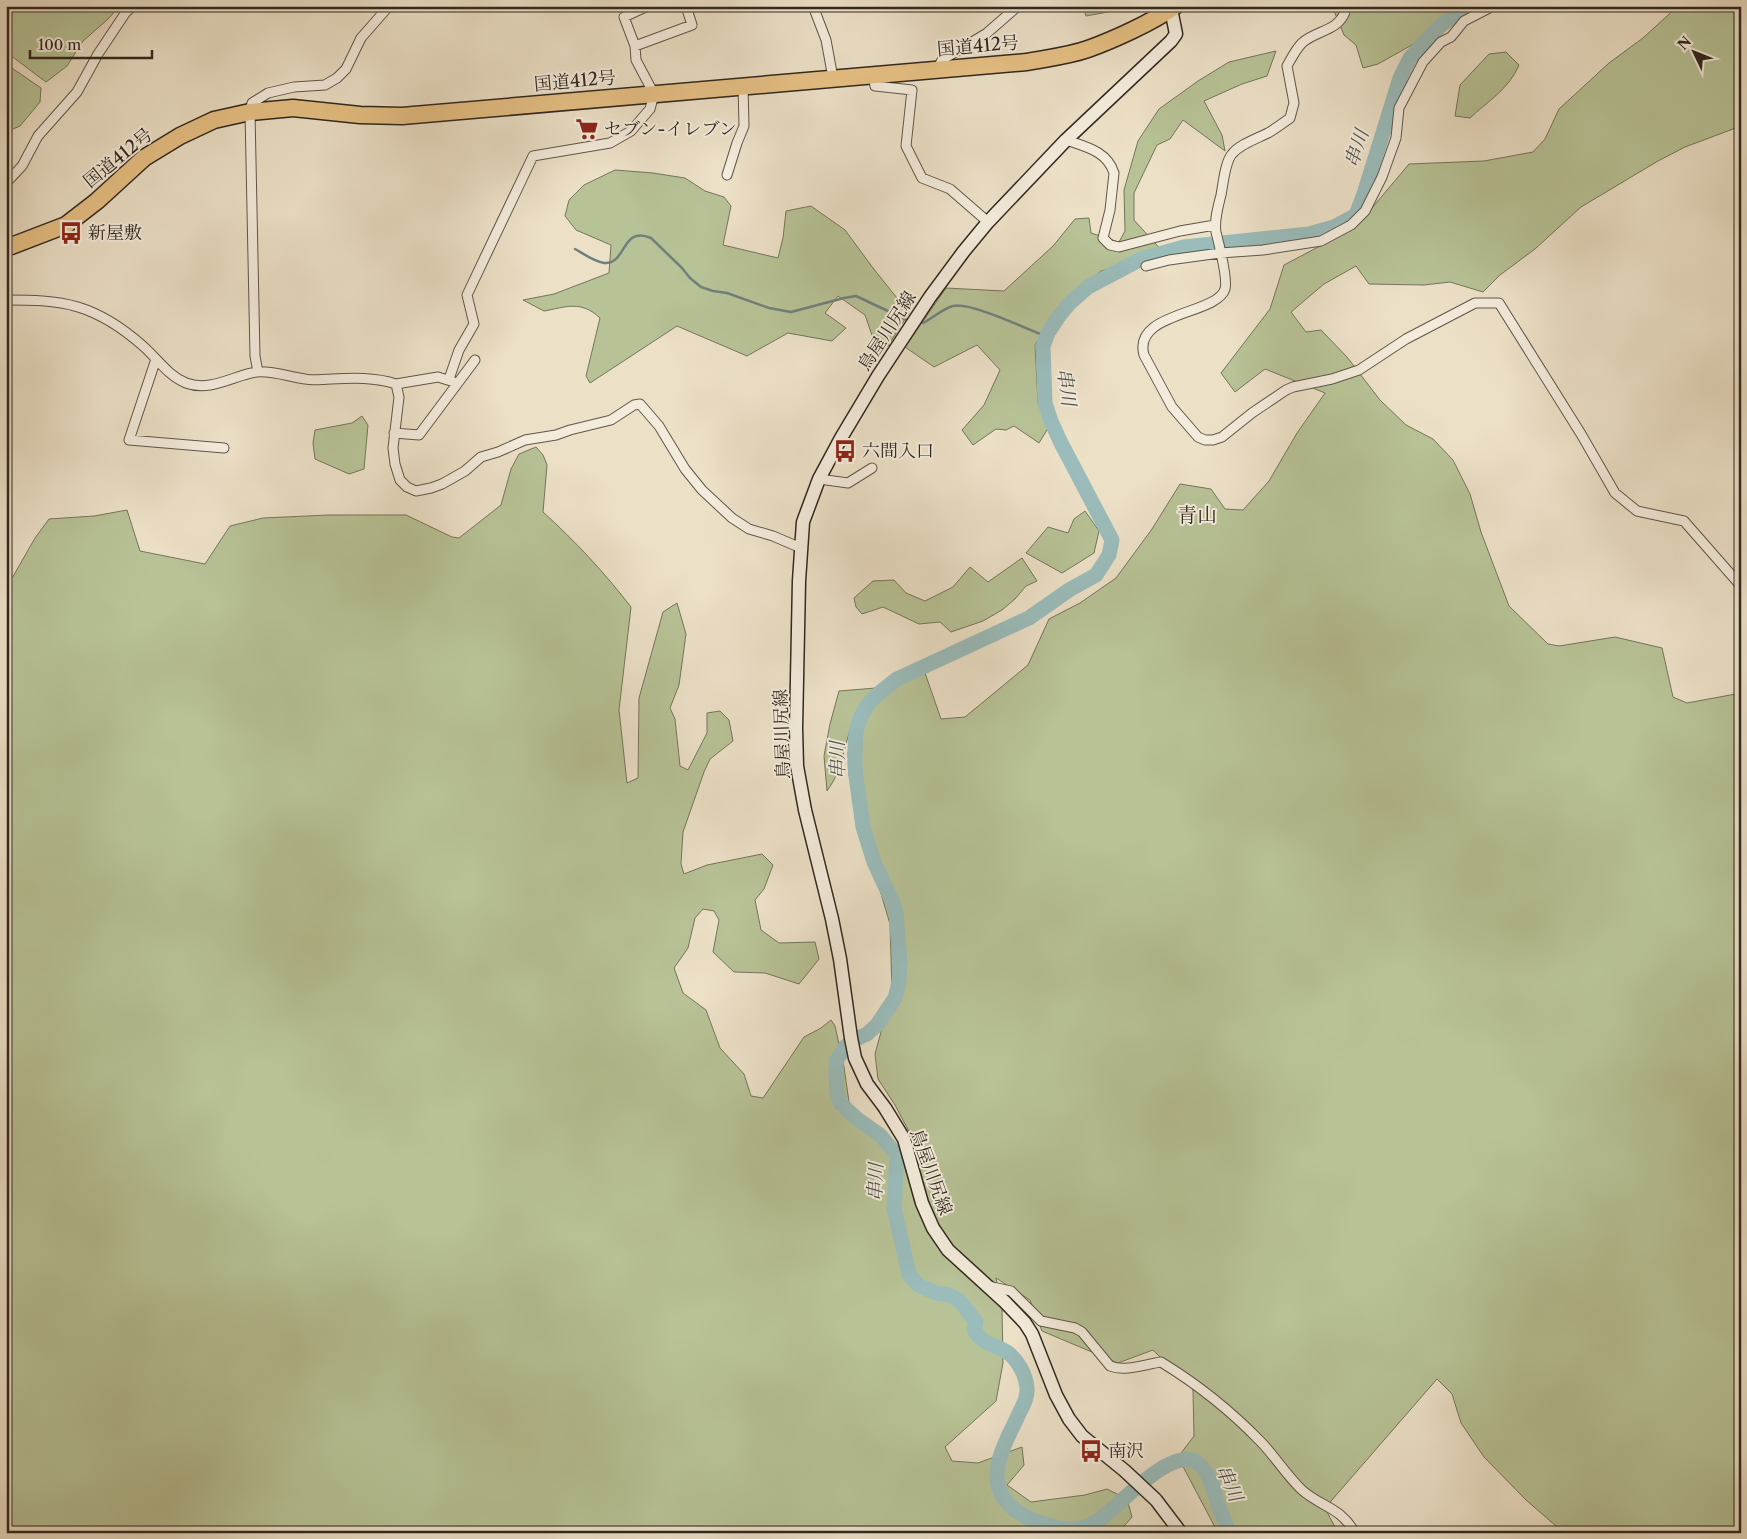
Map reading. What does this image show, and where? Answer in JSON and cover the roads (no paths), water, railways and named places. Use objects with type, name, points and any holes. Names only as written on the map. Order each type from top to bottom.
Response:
[{"type":"highway","name":"国道412号","points":[[6,248],[66,225],[92,205],[144,158],[180,136],[214,120],[250,112],[294,108],[360,115],[402,116],[1027,62],[1088,49],[1173,8]]},
{"type":"main road","name":"鳥屋川尻線","points":[[1173,8],[1176,34],[1172,41],[1066,140],[988,222],[964,251],[930,297],[878,376],[819,479],[803,522],[796,718],[797,766],[805,810],[834,927],[855,1058],[867,1084],[885,1108],[904,1139],[922,1203],[932,1228],[948,1250],[1025,1322],[1032,1334],[1056,1395],[1069,1420],[1082,1436],[1125,1471],[1156,1500],[1181,1533]]},
{"type":"street","points":[[6,183],[22,166],[38,136],[77,92],[98,54],[126,12],[133,6]]},
{"type":"street","points":[[258,372],[255,356],[254,327],[250,112],[252,103],[268,93],[294,87],[324,85],[337,78],[346,69],[361,38],[389,6]]},
{"type":"street","points":[[453,381],[459,350],[474,324],[467,295],[533,156],[610,143],[631,131],[650,109],[654,94],[636,60],[635,46],[624,17],[648,6]]},
{"type":"street","points":[[635,46],[692,25],[686,6]]},
{"type":"street","points":[[813,6],[826,40],[833,78]]},
{"type":"street","points":[[937,70],[942,60],[987,33],[1018,6]]},
{"type":"street","points":[[1342,6],[1345,12],[1342,19],[1333,28],[1301,44],[1287,66],[1294,103],[1290,118],[1231,155],[1225,172],[1216,228],[1226,283],[1223,293],[1215,300],[1153,327],[1144,337],[1142,350],[1172,407],[1198,437],[1205,440],[1213,440],[1222,437],[1252,413],[1294,386],[1359,370],[1406,339],[1475,303],[1499,303],[1576,426],[1615,493],[1637,510],[1684,521],[1741,586]]},
{"type":"street","points":[[1146,266],[1169,260],[1221,252],[1263,250],[1321,241],[1352,225],[1365,211],[1382,177],[1396,138],[1399,108],[1423,62],[1441,42],[1452,37],[1464,21],[1493,6]]},
{"type":"street","points":[[873,74],[875,86],[912,90],[906,146],[922,178],[950,189],[988,222]]},
{"type":"street","points":[[727,174],[736,143],[744,126],[743,86]]},
{"type":"street","points":[[1066,140],[1093,150],[1108,159],[1112,167],[1114,173],[1110,210],[1103,238],[1110,245],[1119,247],[1180,231],[1216,228]]},
{"type":"street","points":[[6,300],[55,302],[78,306],[118,327],[142,345],[173,376],[187,383],[208,385],[258,372],[306,380],[356,378],[384,380],[396,384],[438,377],[453,381]]},
{"type":"street","points":[[156,359],[129,440],[224,448]]},
{"type":"street","points":[[394,433],[418,435],[453,381],[475,360]]},
{"type":"street","points":[[396,384],[399,398],[393,448],[400,480],[407,487],[416,491],[442,484],[465,471],[481,457],[525,440],[556,435],[611,420],[634,405],[640,404],[659,426],[685,469],[702,490],[732,518],[749,529],[773,536],[801,548]]},
{"type":"street","points":[[819,479],[848,483],[872,468]]},
{"type":"street","points":[[987,1286],[1011,1291],[1040,1320],[1075,1328],[1082,1332],[1110,1366],[1129,1368],[1161,1362],[1171,1368],[1219,1402],[1261,1442],[1280,1466],[1304,1491],[1342,1515],[1355,1533]]},
{"type":"waterway","name":"串川","points":[[1229,1533],[1208,1476],[1202,1467],[1191,1460],[1178,1461],[1164,1467],[1149,1477],[1099,1520],[1077,1529],[1058,1528],[1029,1518],[1010,1505],[1000,1491],[997,1469],[1003,1447],[1027,1395],[1023,1373],[1011,1355],[977,1335],[974,1329],[976,1322],[960,1301],[949,1295],[936,1293],[918,1285],[909,1274],[894,1208],[897,1155],[880,1135],[856,1118],[841,1104],[837,1093],[836,1061],[845,1047],[867,1034],[877,1025],[895,998],[899,982],[900,962],[896,913],[874,862],[863,827],[855,769],[856,731],[861,716],[869,703],[897,679],[1029,618],[1069,590],[1096,575],[1109,555],[1112,540],[1060,441],[1045,403],[1043,346],[1048,333],[1059,316],[1088,287],[1141,259],[1184,247],[1309,234],[1334,227],[1356,215],[1400,78],[1410,58],[1441,25],[1468,6]]},
{"type":"waterway","points":[[575,249],[596,261],[611,262],[617,258],[629,241],[641,235],[651,238],[701,287],[713,291],[727,293],[769,308],[791,312],[856,296],[907,320]]},
{"type":"waterway","points":[[923,323],[950,307],[961,306],[985,312],[1047,337]]},
{"type":"place","name":"セブン-イレブン","points":[[587,129]]},
{"type":"place","name":"新屋敷","points":[[71,233]]},
{"type":"place","name":"六間入口","points":[[845,451]]},
{"type":"place","name":"南沢","points":[[1091,1451]]},
{"type":"district","name":"青山","points":[[1197,515]]}]
